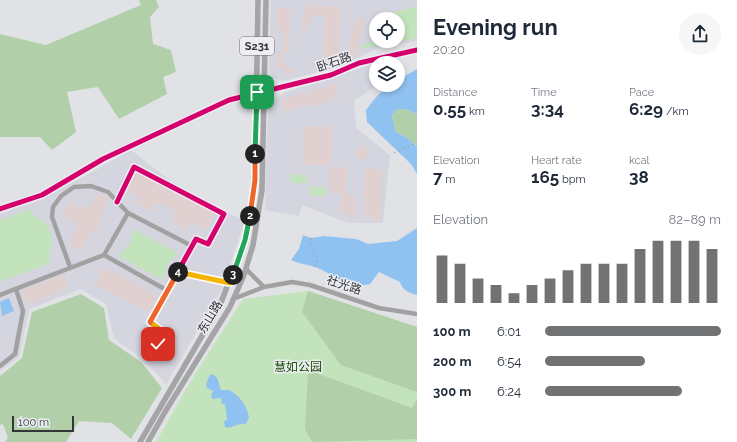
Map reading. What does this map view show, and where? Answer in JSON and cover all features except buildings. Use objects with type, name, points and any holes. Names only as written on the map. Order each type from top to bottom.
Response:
[{"type":"main road","name":"东山路","points":[[140,442],[220,305],[230,283],[245,240],[250,218],[255,180],[258,0]]},
{"type":"main road","name":"东山路","points":[[148,442],[233,299],[246,269],[253,245],[262,190],[266,0]]},
{"type":"street","name":"卧石路","points":[[0,209],[42,195],[103,159],[229,100],[331,74],[359,63],[417,50]]},
{"type":"street","points":[[117,202],[134,167],[224,214],[208,244],[196,239],[150,322],[165,333],[158,344],[169,352]]},
{"type":"street","points":[[70,267],[52,217],[53,207],[61,196],[74,187],[91,186],[108,192],[128,213],[192,246]]},
{"type":"street","points":[[1,295],[104,255],[128,213]]},
{"type":"street","points":[[104,255],[168,291]]},
{"type":"street","points":[[246,269],[264,287]]},
{"type":"street","points":[[178,272],[230,283]]},
{"type":"street","name":"社光路","points":[[233,299],[264,287],[292,282],[310,284],[379,308],[417,314]]},
{"type":"street","points":[[0,366],[15,354],[23,311],[16,288]]},
{"type":"path","points":[[394,153],[417,143]]},
{"type":"path","points":[[311,238],[310,246],[318,258],[314,267]]},
{"type":"shaded area","points":[[271,0],[417,0],[417,41],[405,43],[405,12],[369,12],[369,48],[378,48],[338,67],[283,81],[273,78],[269,68]]},
{"type":"shaded area","points":[[369,65],[369,91],[354,101],[356,128],[390,155],[383,223],[348,223],[302,205],[299,216],[265,210],[268,114],[272,101],[284,93]]},
{"type":"shaded area","points":[[131,150],[169,180],[217,209],[245,220],[222,289],[166,384],[143,359],[114,338],[106,304],[81,289],[29,309],[19,357],[0,371],[0,212],[40,198],[83,177]]},
{"type":"green space","points":[[139,0],[156,0],[159,7],[150,17],[153,44],[171,50],[176,72],[163,77],[167,94],[119,119],[98,87],[67,92],[76,132],[52,150],[40,137],[0,137],[0,34],[46,45],[141,5]]},
{"type":"green space","points":[[417,7],[417,38],[405,40],[405,12],[393,12]]},
{"type":"green space","points":[[369,43],[369,47],[361,49],[361,45]]},
{"type":"green space","points":[[397,109],[406,109],[417,114],[417,147],[408,138],[396,132],[392,116]]},
{"type":"green space","points":[[291,174],[307,175],[307,183],[291,183]]},
{"type":"green space","points":[[310,187],[326,187],[326,196],[310,196]]},
{"type":"green space","points":[[30,209],[32,215],[39,218],[50,230],[52,241],[50,263],[0,282],[0,220]]},
{"type":"green space","points":[[133,229],[178,253],[167,265],[163,280],[118,256],[130,245]]},
{"type":"green space","name":"慧如公园","points":[[308,291],[417,327],[417,442],[156,442],[189,384],[243,299]]},
{"type":"green space","points":[[308,291],[417,327],[417,392],[341,365],[302,312]]},
{"type":"green space","points":[[81,294],[104,308],[109,340],[141,362],[162,388],[131,439],[112,423],[79,421],[66,442],[5,442],[8,438],[3,424],[0,425],[0,376],[22,358],[32,312]]},
{"type":"green space","points":[[308,370],[412,408],[417,399],[417,439],[312,442],[305,429]]},
{"type":"water","points":[[417,69],[417,114],[406,109],[397,109],[392,116],[396,132],[408,138],[417,147],[417,174],[411,164],[367,122],[366,110],[382,92],[405,92],[405,76]]},
{"type":"water","points":[[417,228],[417,295],[406,291],[400,282],[379,272],[370,284],[351,285],[345,284],[315,267],[291,260],[299,249],[303,235],[311,238],[324,236],[356,239],[368,244],[397,241]]},
{"type":"water","points":[[9,298],[14,311],[2,316],[0,302]]},
{"type":"water","points":[[210,374],[216,376],[221,390],[229,390],[242,401],[249,417],[246,424],[240,424],[230,428],[225,427],[224,421],[227,420],[225,404],[222,404],[221,398],[212,399],[211,396],[213,391],[207,388],[206,385]]},
{"type":"cycle path","points":[[0,209],[42,195],[103,159],[229,100],[331,75],[359,63],[417,50]]},
{"type":"cycle path","points":[[117,202],[134,167],[224,214],[208,244],[196,239],[150,322],[165,333],[158,344],[169,352]]},
{"type":"route","points":[[158,344],[165,333],[150,322],[178,272],[230,283],[245,240],[250,218],[255,180],[257,92]]}]
